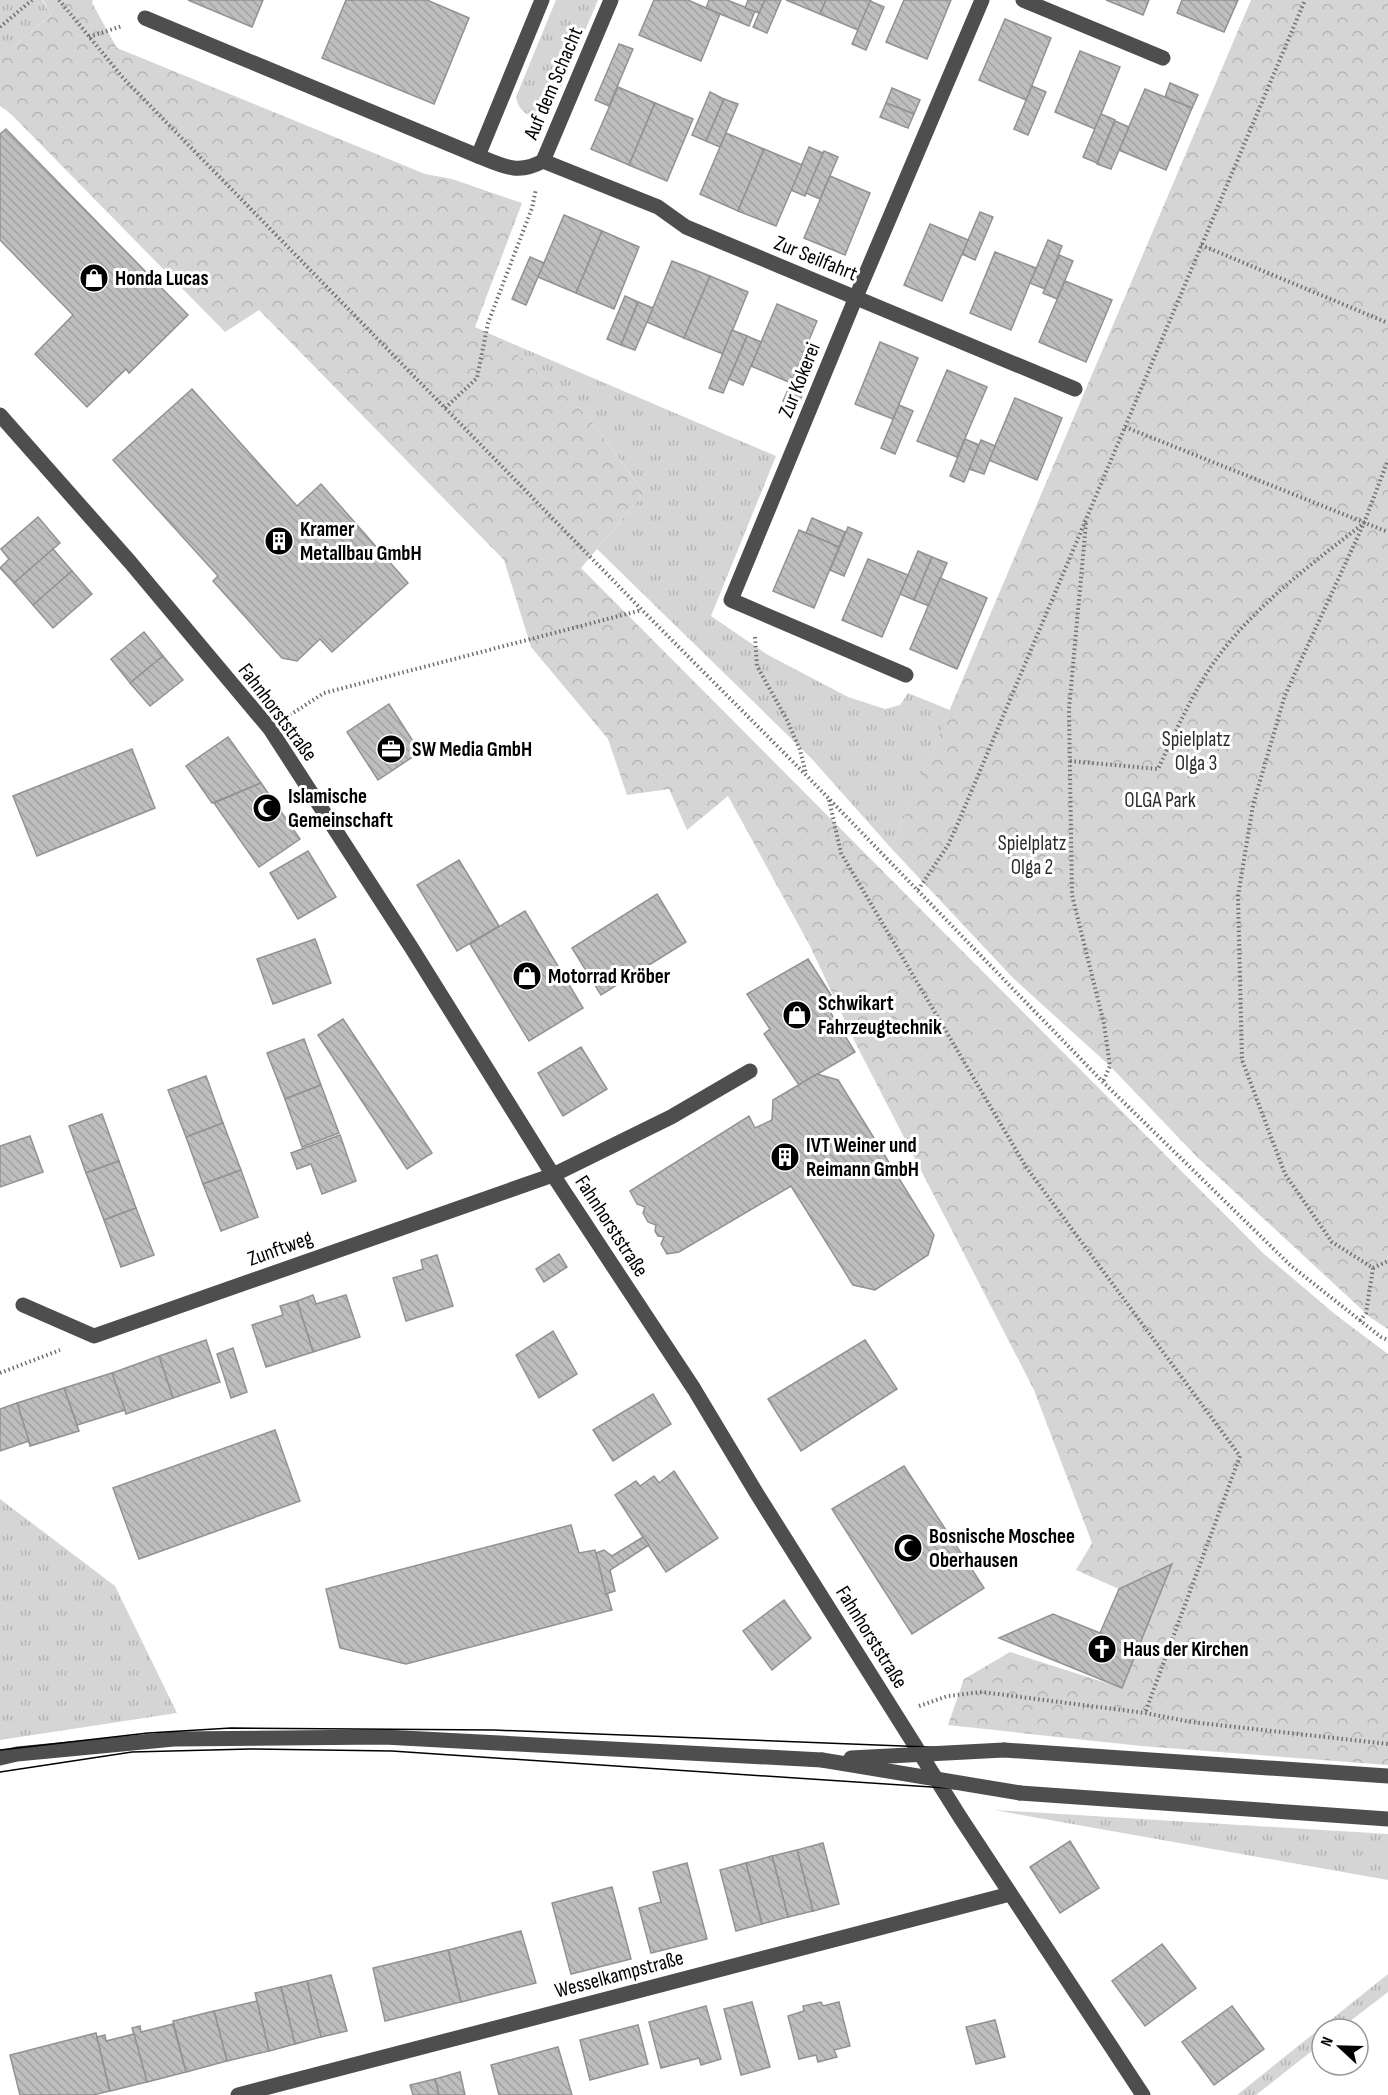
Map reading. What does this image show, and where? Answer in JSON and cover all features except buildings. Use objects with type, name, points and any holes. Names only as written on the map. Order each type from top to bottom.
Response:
[{"type":"street","name":"Auf dem Schacht","points":[[542,0],[478,156],[518,170],[531,168],[543,161],[611,0]]},
{"type":"street","name":"Zur Kokerei","points":[[906,675],[731,600],[982,0]]},
{"type":"street","points":[[1023,0],[1163,58]]},
{"type":"street","points":[[145,18],[478,156]]},
{"type":"street","name":"Zur Seilfahrt","points":[[543,161],[658,207],[686,227],[1075,389]]},
{"type":"street","name":"Fahnhorststraße","points":[[0,415],[130,562],[270,729],[411,947],[553,1175],[694,1389],[897,1717],[1010,1894],[1143,2095]]},
{"type":"street","name":"Zunftweg","points":[[94,1336],[553,1175],[671,1117],[750,1071]]},
{"type":"street","points":[[23,1305],[94,1336]]},
{"type":"street","points":[[0,1758],[17,1754],[174,1739],[384,1737],[822,1760],[1004,1750],[1388,1776]]},
{"type":"street","points":[[822,1760],[1020,1793],[1388,1819]]},
{"type":"street","name":"Wesselkampstraße","points":[[238,2095],[1010,1894]]},
{"type":"path","points":[[0,27],[32,0]]},
{"type":"path","points":[[59,0],[124,79],[806,775],[1103,1082],[1290,1265],[1360,1321],[1388,1340]]},
{"type":"path","points":[[918,890],[948,845],[958,823],[1305,0]]},
{"type":"path","points":[[89,38],[145,18]]},
{"type":"path","points":[[446,408],[477,378],[488,323],[532,208],[543,161]]},
{"type":"path","points":[[1202,245],[1388,323]]},
{"type":"path","points":[[1125,427],[1388,532]]},
{"type":"path","points":[[1373,1268],[1332,1242],[1285,1174],[1242,1060],[1238,896],[1253,805],[1285,695],[1364,523],[1388,460]]},
{"type":"path","points":[[1087,520],[1069,709],[1072,895],[1104,1024],[1110,1066],[1103,1082]]},
{"type":"path","points":[[1070,761],[1158,769],[1203,678],[1237,634],[1275,595],[1364,523]]},
{"type":"path","points":[[270,729],[324,693],[642,610]]},
{"type":"path","points":[[752,610],[757,666],[787,720],[800,750],[806,775]]},
{"type":"path","points":[[829,800],[841,853],[1026,1167],[1240,1456],[1145,1713]]},
{"type":"path","points":[[1373,1268],[1388,1261]]},
{"type":"path","points":[[1360,1321],[1365,1313],[1373,1268]]},
{"type":"path","points":[[0,1373],[94,1336]]},
{"type":"path","points":[[897,1717],[925,1702],[982,1692],[1145,1713],[1191,1722],[1388,1743]]},
{"type":"green space","points":[[0,0],[42,0],[51,15],[0,58]]},
{"type":"green space","points":[[43,0],[93,0],[92,3],[117,48],[425,174],[452,179],[522,203],[475,327],[497,337],[587,415],[644,493],[581,568],[1264,1254],[1336,1315],[1388,1354],[1388,1765],[1141,1746],[948,1725],[964,1679],[1010,1652],[1122,1688],[1172,1565],[1119,1589],[1076,1570],[1092,1543],[1034,1390],[856,1044],[810,946],[728,796],[687,830],[669,789],[627,795],[608,739],[531,647],[504,560],[259,310],[225,332],[10,113],[0,106],[0,58],[51,15]]},
{"type":"green space","points":[[556,0],[598,0],[551,111],[534,116],[529,115],[521,109],[516,97]]},
{"type":"green space","name":"OLGA Park","points":[[1251,0],[1388,0],[1388,1329],[1371,1318],[1198,1158],[1110,1066],[1014,979],[891,848]]},
{"type":"green space","points":[[497,337],[776,456],[711,616],[768,655],[848,697],[885,709],[900,705],[908,693],[950,710],[891,848],[811,758],[597,549],[644,493],[587,415]]},
{"type":"green space","points":[[0,1499],[115,1586],[177,1713],[0,1740]]},
{"type":"green space","points":[[994,1810],[1388,1834],[1388,1880]]},
{"type":"green space","points":[[1388,1974],[1388,1992],[1356,2017],[1334,2017]]},
{"type":"green space","points":[[1310,2037],[1310,2052],[1256,2095],[1237,2095]]},
{"type":"tram line","points":[[0,1750],[148,1733],[231,1728],[494,1730],[1004,1750]]},
{"type":"tram line","points":[[0,1772],[132,1752],[250,1749],[392,1751],[1020,1793]]},
{"type":"place","name":"Honda Lucas","points":[[94,278]]},
{"type":"place","name":"Kramer Metallbau GmbH","points":[[279,541]]},
{"type":"place","name":"SW Media GmbH","points":[[391,749]]},
{"type":"place","name":"Islamische Gemeinschaft","points":[[267,808]]},
{"type":"place","name":"Motorrad Kröber","points":[[527,976]]},
{"type":"place","name":"Schwikart Fahrzeugtechnik","points":[[797,1015]]},
{"type":"place","name":"IVT Weiner und Reimann GmbH","points":[[785,1157]]},
{"type":"place","name":"Bosnische Moschee Oberhausen","points":[[908,1548]]},
{"type":"place","name":"Haus der Kirchen","points":[[1102,1649]]},
{"type":"park label","name":"Spielplatz Olga 3","points":[[1196,751]]},
{"type":"park label","name":"Spielplatz Olga 2","points":[[1032,855]]}]
